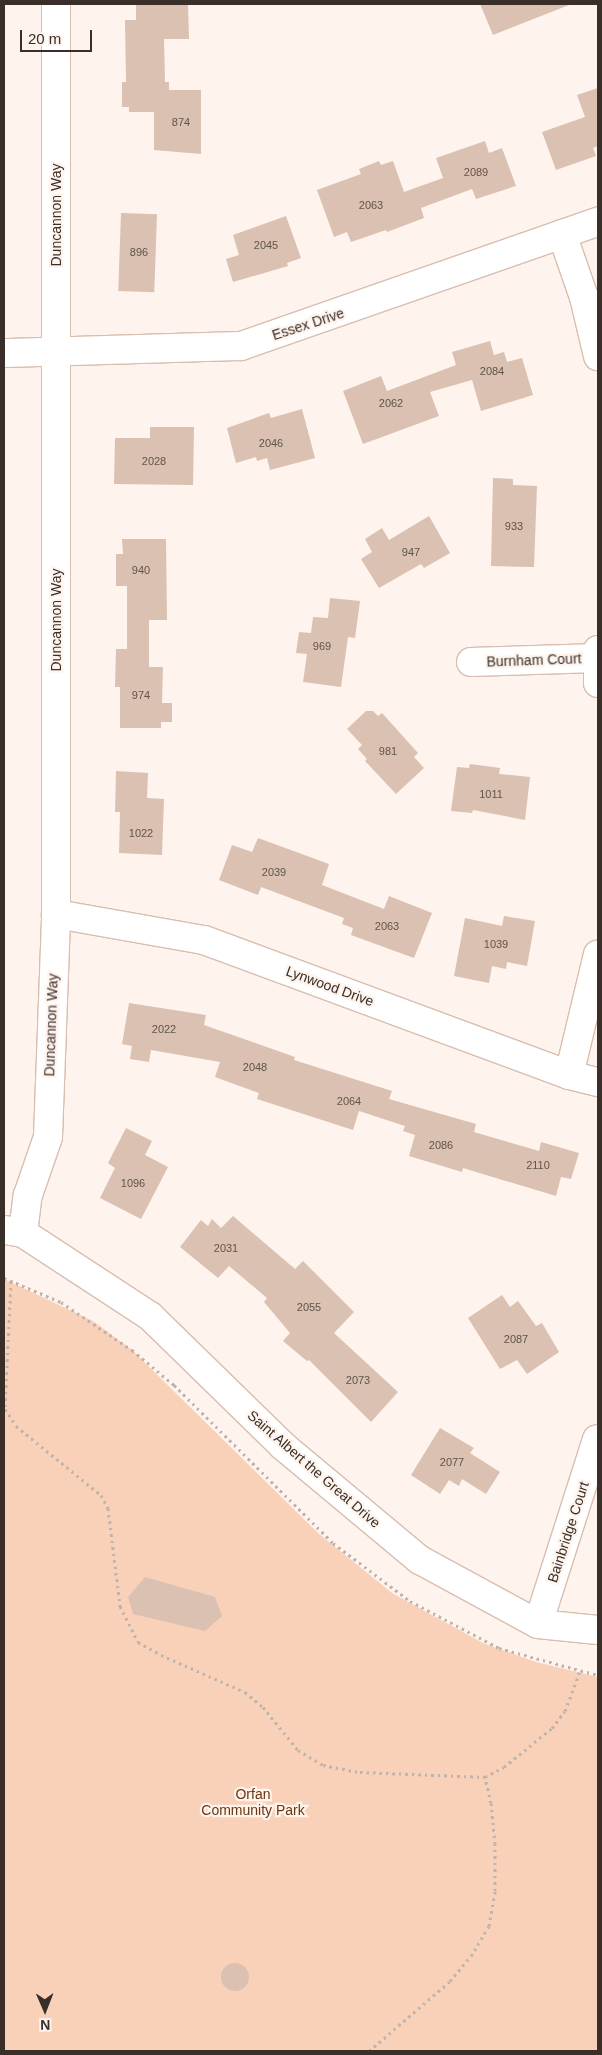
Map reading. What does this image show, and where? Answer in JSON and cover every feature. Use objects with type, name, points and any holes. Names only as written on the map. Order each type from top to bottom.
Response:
[{"type":"street","name":"Duncannon Way","points":[[13,1231],[48,1137],[56,914],[56,4]]},
{"type":"street","name":"Essex Drive","points":[[4,353],[241,346],[598,222]]},
{"type":"street","points":[[562,234],[584,297],[598,356]]},
{"type":"street","points":[[598,650],[598,683]]},
{"type":"street","name":"Burnham Court","points":[[471,662],[598,658]]},
{"type":"street","name":"Lynwood Drive","points":[[56,914],[204,940],[569,1075],[598,1082]]},
{"type":"street","points":[[569,1075],[598,954]]},
{"type":"street","name":"Saint Albert the Great Drive","points":[[13,1231],[150,1316],[283,1446],[420,1560],[538,1624],[598,1630]]},
{"type":"street","name":"Bainbridge Court","points":[[538,1624],[597,1439]]},
{"type":"path","points":[[10,1281],[5,1409],[16,1426],[102,1495],[108,1508],[120,1606],[138,1642],[161,1655],[245,1692],[263,1707],[298,1750],[323,1765],[360,1772],[485,1777],[511,1762],[552,1728],[565,1711],[580,1671]]},
{"type":"path","points":[[369,2051],[450,1981],[471,1956],[489,1926],[494,1891],[496,1844],[492,1803],[485,1777]]},
{"type":"green space","name":"Orfan Community Park","points":[[4,1279],[93,1321],[132,1350],[318,1533],[392,1593],[483,1643],[536,1662],[598,1677],[598,2051],[4,2051]]},
{"type":"building","points":[[136,4],[188,4],[189,39],[164,39],[165,82],[169,82],[169,90],[201,90],[201,154],[154,150],[154,112],[129,112],[129,107],[122,107],[122,82],[126,82],[125,20],[136,20]]},
{"type":"building","points":[[480,4],[569,4],[569,5],[493,35]]},
{"type":"building","points":[[598,88],[598,146],[593,148],[596,156],[556,170],[542,132],[585,117],[577,95]]},
{"type":"building","points":[[485,141],[489,153],[502,148],[516,186],[476,199],[472,189],[421,208],[424,218],[387,232],[386,230],[351,242],[347,232],[334,237],[317,190],[361,174],[359,169],[379,161],[381,165],[393,161],[404,192],[443,178],[436,158]]},
{"type":"building","points":[[121,213],[157,214],[154,292],[118,291]]},
{"type":"building","points":[[286,216],[301,258],[287,263],[288,266],[233,282],[226,259],[239,255],[233,235]]},
{"type":"building","points":[[490,341],[494,355],[504,352],[507,362],[522,358],[533,395],[481,411],[472,380],[430,392],[439,416],[363,444],[343,391],[381,376],[387,391],[456,365],[452,352]]},
{"type":"building","points":[[302,409],[315,458],[270,470],[267,458],[257,461],[256,457],[236,463],[227,428],[269,413],[271,418]]},
{"type":"building","points":[[150,427],[194,427],[193,485],[114,484],[115,438],[150,438]]},
{"type":"building","points":[[493,478],[513,479],[513,485],[537,486],[534,567],[491,566]]},
{"type":"building","points":[[429,516],[450,553],[424,568],[421,564],[379,588],[361,559],[372,552],[365,539],[382,528],[389,540]]},
{"type":"building","points":[[122,539],[166,539],[167,620],[149,620],[149,667],[163,667],[162,703],[172,703],[172,722],[161,722],[161,728],[120,728],[120,687],[115,687],[116,649],[127,649],[127,586],[116,586],[116,554],[123,554]]},
{"type":"building","points":[[330,598],[360,601],[355,638],[348,637],[341,687],[303,682],[307,654],[296,653],[299,632],[311,633],[313,617],[328,618]]},
{"type":"building","points":[[366,711],[373,711],[378,716],[382,713],[418,753],[414,757],[424,768],[396,794],[365,761],[367,759],[358,749],[362,745],[347,729]]},
{"type":"building","points":[[470,764],[500,768],[499,774],[530,777],[525,820],[473,810],[472,813],[451,811],[457,767],[469,768]]},
{"type":"building","points":[[116,771],[148,773],[147,798],[164,799],[162,855],[119,853],[120,812],[115,812]]},
{"type":"building","points":[[258,838],[329,864],[322,885],[384,909],[389,896],[432,913],[414,958],[351,935],[353,928],[342,924],[344,918],[261,887],[258,895],[219,880],[232,845],[252,852]]},
{"type":"building","points":[[504,916],[535,921],[527,966],[507,962],[506,969],[492,966],[489,983],[454,976],[465,918],[502,926]]},
{"type":"building","points":[[129,1003],[206,1015],[204,1025],[295,1057],[294,1060],[392,1091],[389,1099],[476,1124],[474,1132],[539,1151],[541,1142],[579,1153],[571,1179],[561,1177],[556,1196],[463,1168],[462,1172],[409,1156],[415,1135],[403,1131],[405,1126],[359,1111],[353,1130],[257,1099],[259,1093],[215,1077],[220,1062],[151,1050],[149,1062],[130,1059],[132,1046],[122,1044]]},
{"type":"building","points":[[126,1128],[152,1141],[145,1155],[168,1167],[141,1219],[100,1198],[115,1168],[108,1163]]},
{"type":"building","points":[[233,1216],[295,1269],[303,1261],[354,1312],[334,1333],[398,1392],[371,1422],[309,1360],[307,1361],[283,1341],[290,1333],[264,1302],[267,1298],[229,1266],[218,1278],[180,1247],[201,1220],[208,1226],[212,1219],[221,1228]]},
{"type":"building","points":[[502,1295],[510,1307],[518,1301],[536,1326],[542,1323],[559,1352],[527,1374],[517,1360],[500,1369],[468,1318]]},
{"type":"building","points":[[440,1428],[474,1448],[470,1453],[500,1472],[486,1494],[462,1479],[459,1486],[449,1480],[440,1494],[411,1475]]},
{"type":"building","points":[[145,1577],[215,1597],[222,1616],[205,1631],[133,1614],[128,1597]]},
{"type":"building","points":[[235,1963],[245,1967],[249,1977],[245,1987],[235,1991],[225,1987],[221,1977],[225,1967]]}]
